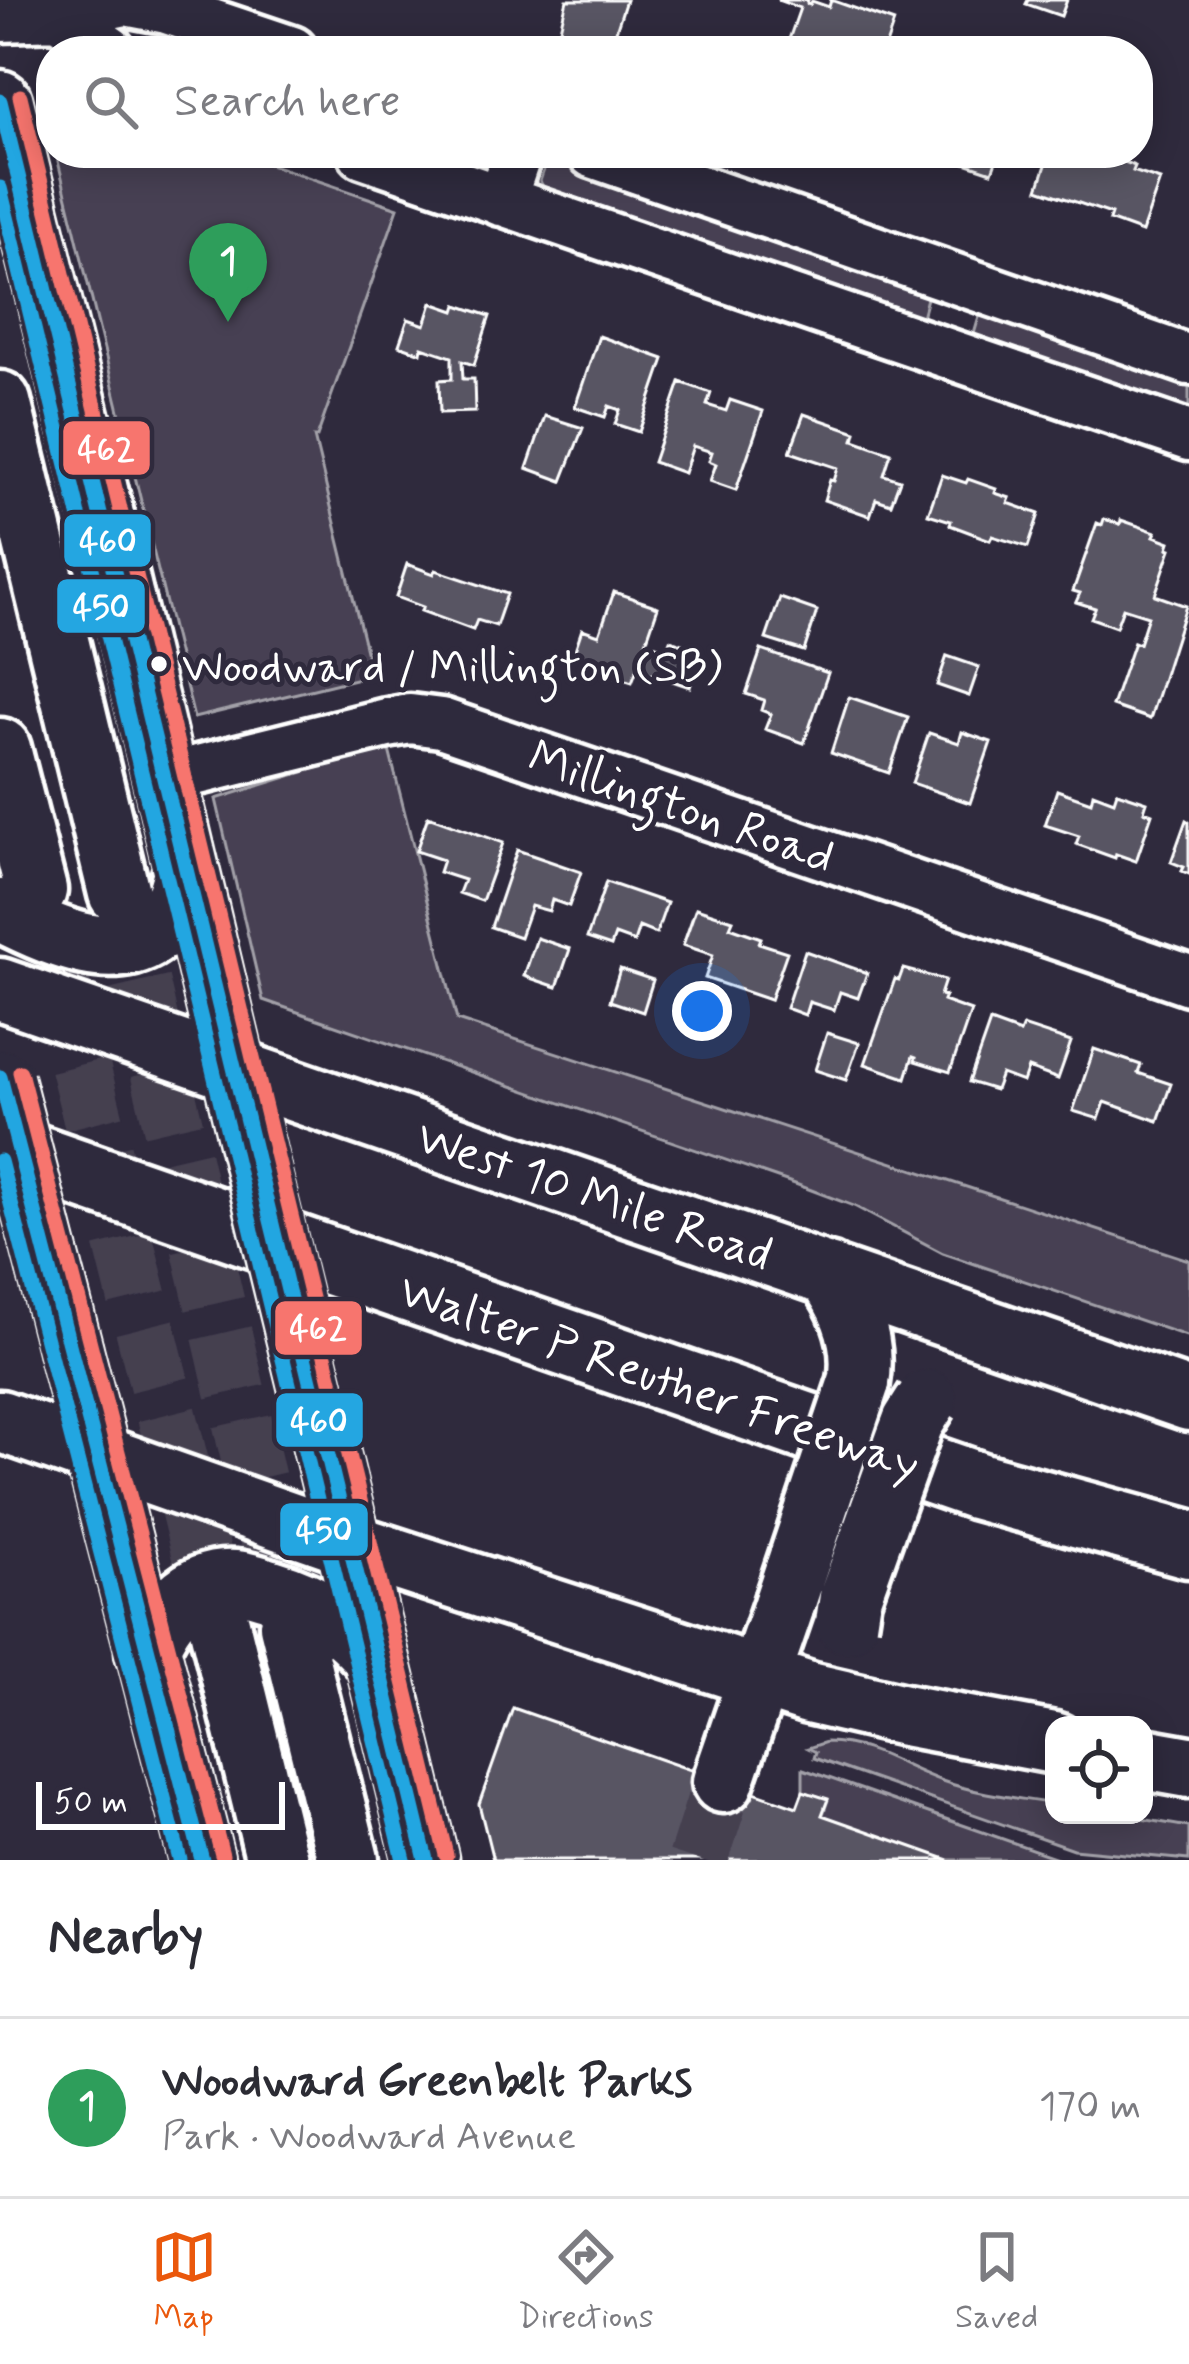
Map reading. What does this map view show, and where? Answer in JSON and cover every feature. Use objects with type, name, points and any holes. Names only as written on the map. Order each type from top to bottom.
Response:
[{"type":"highway","name":"Walter P Reuther Freeway","points":[[0,1146],[978,1486],[1189,1544]]},
{"type":"main road","points":[[0,100],[426,1860]]},
{"type":"main road","points":[[0,402],[118,892]]},
{"type":"main road","points":[[0,749],[18,900],[68,940],[95,947],[119,946],[148,936],[166,920],[186,866]]},
{"type":"main road","name":"West 10 Mile Road","points":[[0,989],[1189,1400]]},
{"type":"main road","points":[[0,1078],[202,1860]]},
{"type":"main road","points":[[723,1782],[859,1382],[860,1356],[851,1310],[828,1274]]},
{"type":"main road","points":[[892,1713],[861,1683],[849,1650],[850,1597],[913,1422],[973,1326]]},
{"type":"main road","points":[[0,1421],[349,1544],[759,1677],[892,1713],[1045,1741]]},
{"type":"main road","points":[[147,1652],[159,1622],[180,1600],[203,1587],[236,1581],[315,1606],[351,1631],[378,1662]]},
{"type":"main road","points":[[219,1624],[277,1860]]},
{"type":"main road","points":[[290,1625],[348,1860]]},
{"type":"main road","points":[[1153,1761],[1189,1767]]},
{"type":"street","points":[[0,17],[59,15],[125,2],[167,9],[247,36]]},
{"type":"street","points":[[59,15],[89,36]]},
{"type":"street","points":[[406,168],[1189,436]]},
{"type":"street","points":[[501,201],[512,168]]},
{"type":"street","points":[[636,168],[1189,360]]},
{"type":"street","points":[[939,352],[962,281]]},
{"type":"street","name":"Millington Road","points":[[166,778],[387,722],[441,723],[1189,980]]},
{"type":"shaded area","points":[[60,168],[281,168],[398,208],[314,437],[372,675],[194,718]]},
{"type":"shaded area","points":[[545,168],[581,168],[919,284],[927,298],[922,317],[899,320],[548,196],[540,181]]},
{"type":"shaded area","points":[[996,309],[1189,377],[1189,421],[983,348],[974,334],[979,317]]},
{"type":"shaded area","points":[[388,746],[457,1020],[1189,1260],[1189,1337],[943,1253],[854,1206],[798,1185],[263,1000],[216,799]]},
{"type":"shaded area","points":[[842,1743],[956,1785],[1045,1803],[1045,1824],[1153,1821],[1189,1827],[1189,1860],[1073,1849],[814,1758],[816,1752],[808,1748]]},
{"type":"shaded area","points":[[803,1769],[1063,1860],[807,1860],[828,1800],[803,1791]]},
{"type":"building","points":[[567,0],[626,0],[614,36],[559,33]]},
{"type":"building","points":[[778,0],[808,0],[810,5],[812,1],[829,7],[831,0],[894,22],[889,36],[790,36],[800,8]]},
{"type":"building","points":[[1028,0],[1067,0],[1061,16],[1026,4]]},
{"type":"building","points":[[1045,168],[1134,168],[1160,180],[1142,232],[1109,220],[1111,214],[1038,189]]},
{"type":"building","points":[[432,303],[490,316],[474,365],[462,361],[463,379],[474,379],[475,412],[440,413],[439,380],[452,379],[452,357],[399,345],[408,319],[425,325]]},
{"type":"building","points":[[599,336],[664,359],[639,432],[615,424],[620,410],[609,406],[605,417],[575,407]]},
{"type":"building","points":[[680,382],[711,393],[707,405],[726,411],[730,400],[763,411],[736,490],[710,481],[716,464],[709,461],[712,452],[693,446],[684,473],[653,462]]},
{"type":"building","points":[[804,414],[856,432],[854,440],[891,453],[884,475],[900,480],[891,504],[876,499],[870,516],[824,500],[838,468],[790,452]]},
{"type":"building","points":[[545,416],[583,428],[562,481],[527,468]]},
{"type":"building","points":[[942,475],[996,489],[995,493],[1010,498],[1008,503],[1039,514],[1028,547],[992,536],[990,540],[928,514]]},
{"type":"building","points":[[1104,519],[1156,532],[1154,536],[1170,542],[1155,595],[1186,606],[1150,719],[1112,706],[1148,616],[1123,608],[1116,627],[1091,618],[1095,608],[1076,602],[1080,593],[1073,591],[1097,523],[1102,525]]},
{"type":"building","points":[[407,564],[507,594],[496,626],[477,620],[473,630],[396,597]]},
{"type":"building","points":[[614,592],[658,607],[646,642],[666,650],[670,640],[702,651],[690,687],[637,669],[632,682],[595,670],[598,661],[574,653],[582,629],[599,635]]},
{"type":"building","points":[[780,598],[817,611],[804,651],[766,639]]},
{"type":"building","points":[[761,650],[828,673],[804,743],[765,729],[771,714],[761,710],[764,700],[746,694]]},
{"type":"building","points":[[947,656],[979,667],[969,696],[937,685]]},
{"type":"building","points":[[849,697],[908,717],[889,773],[831,753]]},
{"type":"building","points":[[962,732],[991,742],[970,803],[912,783],[929,733],[959,743]]},
{"type":"building","points":[[1057,790],[1091,802],[1093,793],[1114,801],[1117,792],[1147,802],[1144,811],[1152,814],[1136,861],[1076,844],[1079,836],[1045,825]]},
{"type":"building","points":[[428,816],[503,843],[482,901],[459,893],[464,880],[439,872],[443,860],[416,851]]},
{"type":"building","points":[[1186,820],[1189,822],[1189,874],[1171,862]]},
{"type":"building","points":[[517,850],[581,872],[569,906],[552,900],[549,911],[531,906],[520,937],[491,927]]},
{"type":"building","points":[[606,882],[667,903],[656,934],[639,927],[634,942],[615,935],[611,946],[587,938]]},
{"type":"building","points":[[696,908],[733,920],[730,927],[787,952],[770,1000],[705,978],[713,955],[683,945]]},
{"type":"building","points":[[537,938],[570,949],[557,987],[524,976]]},
{"type":"building","points":[[805,951],[867,973],[858,998],[840,992],[834,1010],[809,1002],[805,1015],[786,1008]]},
{"type":"building","points":[[620,969],[653,980],[643,1012],[610,1001]]},
{"type":"building","points":[[903,969],[945,980],[943,1001],[971,1011],[950,1072],[915,1061],[913,1056],[906,1078],[865,1064],[895,979],[899,980]]},
{"type":"building","points":[[990,1022],[1020,1033],[1023,1026],[1071,1042],[1058,1079],[1028,1068],[1023,1082],[1001,1074],[995,1090],[969,1082]]},
{"type":"building","points":[[827,1033],[859,1043],[846,1080],[815,1070]]},
{"type":"building","points":[[1094,1049],[1141,1065],[1138,1073],[1171,1084],[1158,1121],[1105,1102],[1099,1119],[1073,1111]]},
{"type":"building","points":[[513,1708],[797,1807],[803,1791],[828,1799],[822,1815],[949,1860],[493,1860],[479,1804]]},
{"type":"tunnel","points":[[36,890],[219,1624]]},
{"type":"tunnel","points":[[119,895],[290,1625]]},
{"type":"tunnel","points":[[698,1860],[723,1782]]},
{"type":"transit line","name":"462","points":[[20,96],[36,161]]},
{"type":"transit line","name":"460","points":[[0,101],[426,1860]]},
{"type":"transit line","name":"462","points":[[38,168],[446,1855]]},
{"type":"transit line","name":"450","points":[[0,188],[404,1860]]},
{"type":"transit line","name":"462","points":[[20,1072],[222,1855]]},
{"type":"transit line","name":"460","points":[[0,1077],[202,1860]]},
{"type":"transit line","name":"450","points":[[0,1161],[180,1860]]},
{"type":"place","name":"Woodward Greenbelt Parks","points":[[228,322]]},
{"type":"place","name":"Woodward / Millington (SB)","points":[[159,664]]}]
